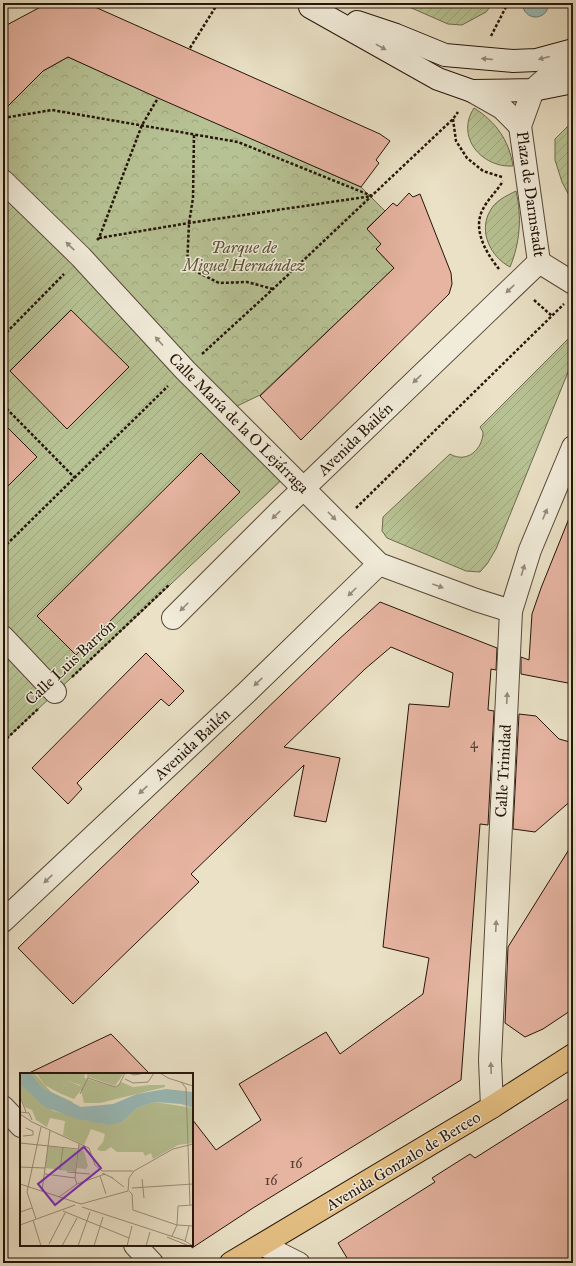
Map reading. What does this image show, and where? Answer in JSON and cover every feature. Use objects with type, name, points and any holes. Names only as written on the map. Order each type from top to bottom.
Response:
[{"type":"main road","name":"Avenida Gonzalo de Berceo","points":[[232,1263],[492,1107],[573,1055]]},
{"type":"street","points":[[306,5],[396,35],[444,55],[514,61],[536,60],[573,50]]},
{"type":"street","points":[[306,5],[438,79],[472,91],[502,108],[520,126]]},
{"type":"street","name":"Plaza de Darmstadt","points":[[570,291],[538,262],[520,126],[534,90],[552,73],[573,62]]},
{"type":"street","points":[[472,91],[534,90],[573,82]]},
{"type":"street","name":"Calle María de la O Lejárraga","points":[[3,181],[81,256],[185,370],[305,488],[379,564],[476,600],[511,611]]},
{"type":"street","name":"Avenida Bailén","points":[[173,618],[538,262]]},
{"type":"street","name":"Calle Trinidad","points":[[492,1107],[490,1060],[511,611],[530,550],[573,447]]},
{"type":"street","name":"Avenida Bailén","points":[[3,921],[246,693],[379,564]]},
{"type":"street","points":[[3,637],[55,692]]},
{"type":"street","points":[[3,1107],[20,1125]]},
{"type":"street","points":[[264,1245],[299,1263]]},
{"type":"street","points":[[135,1246],[152,1263]]},
{"type":"path","points":[[190,48],[218,3]]},
{"type":"path","points":[[482,58],[508,3]]},
{"type":"path","points":[[3,548],[185,370],[453,119],[472,91]]},
{"type":"path","points":[[3,336],[99,238],[142,126],[158,98]]},
{"type":"path","points":[[3,118],[52,110],[238,142],[372,196]]},
{"type":"path","points":[[453,119],[456,141],[467,158],[483,171],[505,178],[482,211],[478,226],[481,240],[498,268],[552,316]]},
{"type":"path","points":[[194,135],[193,198],[189,223],[187,267],[219,283],[247,282],[273,289]]},
{"type":"path","points":[[99,238],[372,196]]},
{"type":"path","points":[[340,524],[552,316],[570,291]]},
{"type":"path","points":[[3,405],[75,478]]},
{"type":"path","name":"Calle Luis Barrón","points":[[3,742],[154,600]]},
{"type":"green space","points":[[400,3],[493,3],[486,12],[462,25],[448,24]]},
{"type":"green space","name":"Parque de Miguel Hernández","points":[[68,57],[361,187],[385,211],[367,228],[381,244],[376,249],[394,268],[260,395],[235,407],[3,167],[3,105],[10,104],[43,71]]},
{"type":"green space","points":[[474,108],[489,119],[500,132],[505,140],[513,166],[491,162],[475,149],[470,140],[468,130],[469,119]]},
{"type":"green space","points":[[573,124],[573,203],[562,182],[555,160],[555,139],[567,127]]},
{"type":"green space","points":[[3,183],[289,473],[3,742]]},
{"type":"green space","points":[[516,191],[519,210],[519,230],[516,249],[510,267],[503,263],[492,250],[488,243],[485,227],[492,207],[501,199]]},
{"type":"green space","points":[[573,334],[573,360],[496,549],[480,572],[466,571],[387,538],[382,531],[383,517],[450,454],[456,457],[462,457],[473,453],[480,444],[482,438],[483,432],[480,427]]},
{"type":"water","points":[[522,3],[549,4],[544,14],[535,17],[527,13]]},
{"type":"building","points":[[48,3],[86,3],[380,134],[390,141],[376,160],[379,163],[361,187],[68,57],[43,71],[3,111],[3,27]]},
{"type":"building","points":[[409,193],[413,197],[420,194],[451,273],[452,284],[449,294],[301,440],[260,396],[394,268],[376,249],[381,244],[367,229],[393,203],[397,206]]},
{"type":"building","points":[[71,310],[129,367],[67,429],[10,371]]},
{"type":"building","points":[[3,423],[37,457],[3,491]]},
{"type":"building","points":[[201,453],[240,492],[76,655],[37,616]]},
{"type":"building","points":[[572,511],[573,684],[521,674],[521,657],[529,660],[532,614]]},
{"type":"building","points":[[380,602],[497,648],[496,670],[491,669],[488,710],[494,711],[488,825],[480,824],[461,1080],[253,1208],[192,1248],[193,1120],[216,1150],[261,1120],[239,1084],[326,1032],[340,1054],[423,994],[429,958],[383,947],[409,704],[449,707],[453,673],[391,647],[365,669],[284,747],[340,758],[326,822],[294,816],[304,765],[191,874],[199,882],[73,1004],[18,948],[338,640]]},
{"type":"building","points":[[146,653],[184,691],[169,706],[161,699],[77,783],[82,789],[68,804],[32,768]]},
{"type":"building","points":[[519,714],[536,716],[559,739],[570,742],[569,750],[573,754],[573,799],[535,832],[513,829]]},
{"type":"building","points":[[573,843],[573,1009],[543,1029],[525,1037],[505,1023],[508,947]]},
{"type":"building","points":[[111,1034],[149,1073],[29,1073]]},
{"type":"building","points":[[573,1096],[573,1263],[350,1263],[338,1243],[435,1182],[432,1178],[470,1154],[475,1158]]}]
